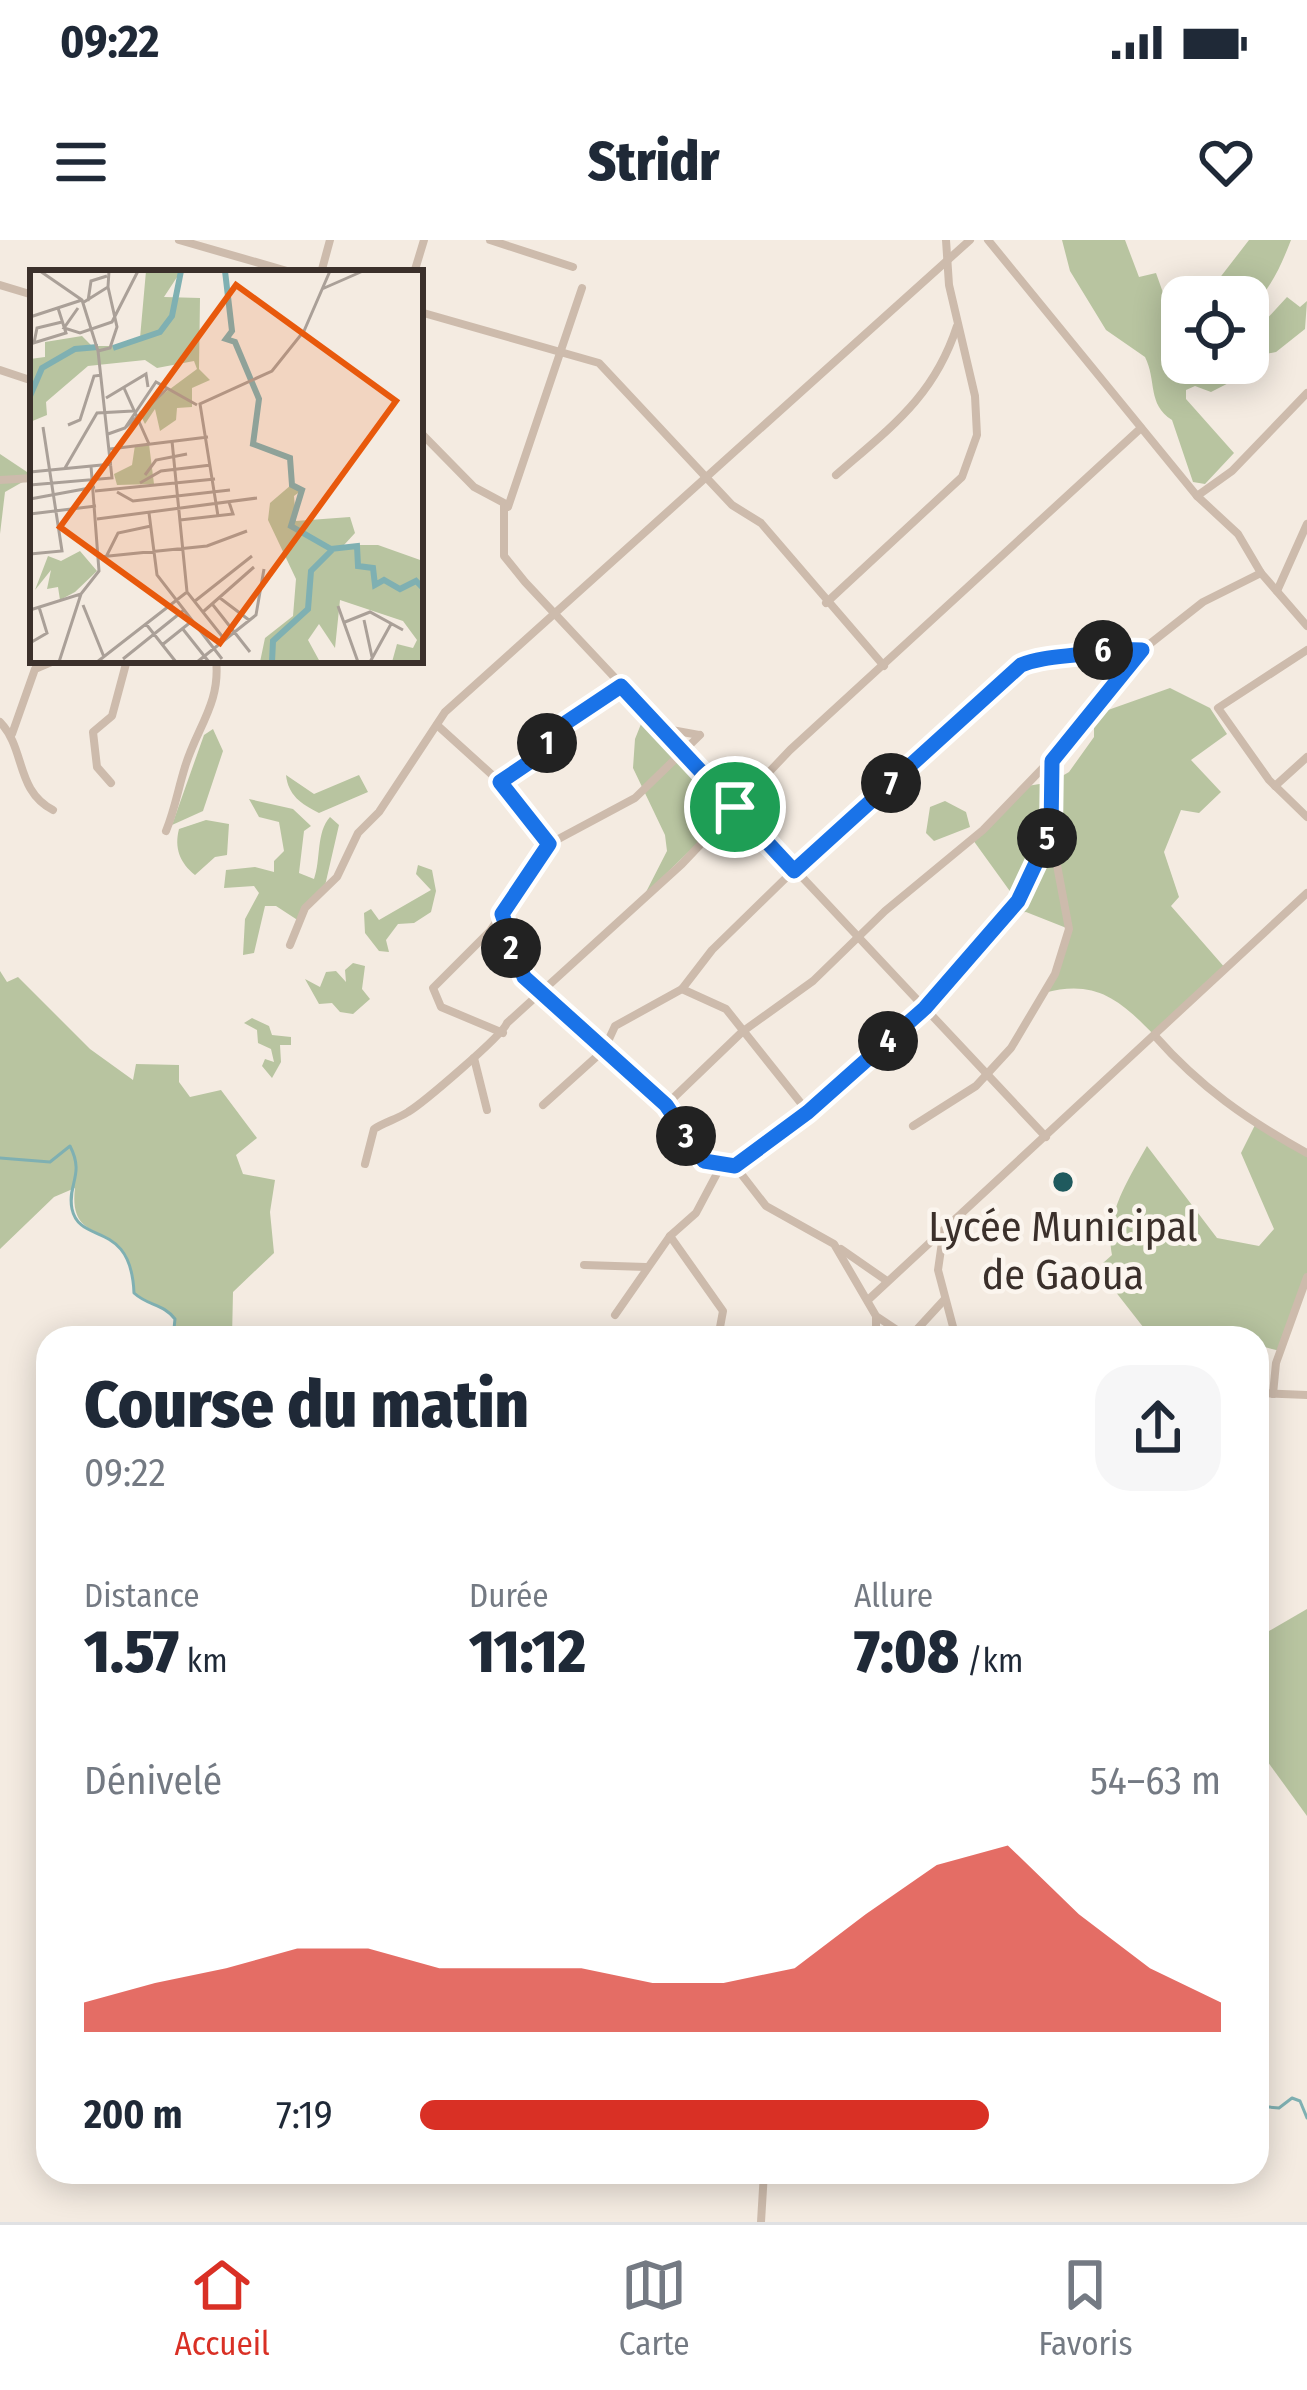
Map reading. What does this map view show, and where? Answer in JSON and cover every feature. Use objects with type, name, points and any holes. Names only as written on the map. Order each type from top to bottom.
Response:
[{"type":"street","points":[[179,240],[284,270]]},
{"type":"street","points":[[236,256],[241,240]]},
{"type":"street","points":[[322,270],[330,240]]},
{"type":"street","points":[[415,270],[424,240]]},
{"type":"street","points":[[490,240],[573,267]]},
{"type":"street","points":[[826,603],[962,477],[977,435],[975,396],[957,324],[946,240]]},
{"type":"street","points":[[290,945],[305,908],[337,878],[358,833],[380,812],[437,725],[554,610],[709,479],[970,240]]},
{"type":"street","points":[[988,240],[1197,496],[1238,534],[1262,573],[1307,626]]},
{"type":"street","points":[[0,285],[30,294]]},
{"type":"street","points":[[582,288],[508,508],[504,556],[855,938],[1046,1137]]},
{"type":"street","points":[[423,313],[599,363],[732,505],[761,523],[884,666]]},
{"type":"street","points":[[836,475],[912,408],[943,368],[957,324]]},
{"type":"street","points":[[0,370],[30,379]]},
{"type":"street","points":[[1197,496],[1232,471],[1307,393]]},
{"type":"street","points":[[365,1164],[374,1129],[407,1113],[503,1033],[682,865],[735,807],[1141,428]]},
{"type":"street","points":[[423,435],[474,487],[508,508]]},
{"type":"street","points":[[0,480],[30,478]]},
{"type":"street","points":[[1277,591],[1307,524]]},
{"type":"street","points":[[666,1105],[742,1032],[814,981],[855,938],[973,840],[1052,761],[1142,650],[1203,602],[1262,573]]},
{"type":"street","points":[[543,1105],[604,1050],[615,1026],[682,989],[712,950],[794,871],[1021,665],[1038,658],[1078,659],[1107,649],[1142,650]]},
{"type":"street","points":[[1307,650],[1218,708],[1275,786],[1307,817]]},
{"type":"street","points":[[12,734],[35,669],[49,663]]},
{"type":"street","points":[[111,783],[97,767],[93,732],[112,716],[126,663]]},
{"type":"street","points":[[166,831],[181,795],[184,769],[215,697],[216,663]]},
{"type":"street","points":[[500,782],[531,761],[567,722],[621,686]]},
{"type":"street","points":[[0,722],[12,734],[28,790],[53,810]]},
{"type":"street","points":[[437,725],[500,782],[549,844]]},
{"type":"street","points":[[503,1033],[441,1007],[433,996],[437,982],[502,914],[549,844],[635,798],[700,734],[664,728]]},
{"type":"street","points":[[1275,786],[1307,757]]},
{"type":"street","points":[[913,1126],[976,1086],[1011,1048],[1055,974],[1070,929],[1051,831],[1052,761]]},
{"type":"street","points":[[735,1166],[808,1112],[925,1008],[1018,901],[1051,831]]},
{"type":"street","points":[[868,1300],[1307,893]]},
{"type":"street","points":[[502,914],[524,977],[666,1105],[704,1161],[735,1166],[766,1206],[834,1244],[888,1282]]},
{"type":"street","points":[[682,989],[726,1009],[808,1112]]},
{"type":"street","points":[[1155,1036],[1196,1082],[1255,1125],[1307,1153]]},
{"type":"street","points":[[474,1058],[487,1110]]},
{"type":"street","points":[[615,1315],[670,1236],[696,1213],[722,1164]]},
{"type":"street","points":[[945,1229],[938,1249],[952,1326]]},
{"type":"street","points":[[670,1236],[723,1311],[720,1326]]},
{"type":"street","points":[[834,1244],[868,1300],[876,1326]]},
{"type":"street","points":[[584,1265],[647,1267]]},
{"type":"street","points":[[1273,1394],[1276,1363],[1307,1277]]},
{"type":"street","points":[[920,1326],[944,1300]]},
{"type":"street","points":[[876,1316],[891,1326]]},
{"type":"street","points":[[1269,1394],[1307,1395]]},
{"type":"street","points":[[761,2222],[763,2184]]},
{"type":"green space","points":[[1062,240],[1125,240],[1139,277],[1156,273],[1161,287],[1161,384],[1227,384],[1211,392],[1195,386],[1186,390],[1186,399],[1234,453],[1205,484],[1193,482],[1172,420],[1159,407],[1145,357],[1106,330],[1070,271]]},
{"type":"green space","points":[[1249,240],[1291,240],[1269,285],[1269,276],[1221,276]]},
{"type":"green space","points":[[1287,297],[1300,307],[1307,301],[1305,329],[1269,353],[1269,316]]},
{"type":"green space","points":[[0,454],[30,478],[5,492],[0,534]]},
{"type":"green space","points":[[1170,688],[1210,708],[1227,734],[1191,760],[1221,792],[1199,813],[1181,810],[1164,852],[1179,897],[1171,906],[1226,969],[1155,1036],[1106,996],[1078,989],[1044,993],[1069,929],[1026,912],[1007,914],[1017,901],[973,840],[1027,786],[1052,782],[1069,772],[1094,737],[1094,715]]},
{"type":"green space","points":[[647,709],[735,807],[645,894],[667,851],[665,835],[633,768],[635,739]]},
{"type":"green space","points":[[213,729],[223,751],[203,811],[172,825],[204,735]]},
{"type":"green space","points":[[286,775],[314,794],[359,775],[368,792],[319,813],[296,798]]},
{"type":"green space","points":[[249,799],[293,809],[311,826],[304,831],[299,873],[314,879],[326,823],[330,817],[339,825],[324,890],[299,921],[276,906],[265,906],[254,953],[243,955],[245,919],[259,893],[254,886],[224,888],[226,870],[255,867],[274,872],[274,861],[284,851],[279,822],[259,817]]},
{"type":"green space","points":[[945,801],[966,812],[970,827],[934,841],[926,833],[930,807]]},
{"type":"green space","points":[[206,820],[229,824],[227,855],[215,857],[195,875],[180,855],[179,829]]},
{"type":"green space","points":[[418,865],[432,870],[436,891],[431,912],[414,923],[398,924],[386,940],[389,952],[379,951],[365,933],[364,913],[371,909],[379,920],[431,890],[416,874]]},
{"type":"green space","points":[[353,963],[365,966],[362,989],[370,999],[353,1014],[340,1012],[332,1003],[319,1004],[305,979],[320,987],[326,972],[336,971],[346,982],[345,970]]},
{"type":"green space","points":[[0,971],[7,982],[18,977],[90,1049],[133,1080],[136,1064],[179,1065],[179,1082],[190,1097],[221,1090],[257,1138],[236,1155],[243,1174],[275,1180],[270,1212],[274,1253],[233,1292],[232,1326],[174,1326],[175,1319],[166,1310],[134,1293],[122,1251],[80,1221],[75,1188],[54,1197],[0,1249]]},
{"type":"green space","points":[[252,1018],[269,1026],[272,1035],[291,1037],[291,1045],[280,1045],[281,1062],[272,1078],[262,1066],[265,1059],[274,1062],[271,1049],[258,1043],[257,1030],[244,1023]]},
{"type":"green space","points":[[1255,1125],[1307,1153],[1307,1277],[1280,1351],[1269,1348],[1269,1326],[1142,1326],[1115,1291],[1103,1263],[1112,1255],[1111,1226],[1119,1199],[1147,1146],[1217,1238],[1259,1246],[1274,1229],[1241,1153]]},
{"type":"green space","points":[[1307,1609],[1307,1816],[1269,1764],[1269,1631]]},
{"type":"waterway","points":[[0,1158],[50,1162],[70,1146],[76,1165],[71,1200],[77,1220],[115,1244],[131,1270],[134,1293],[166,1310],[175,1319],[174,1326]]},
{"type":"waterway","points":[[1269,2107],[1279,2108],[1292,2098],[1300,2101],[1307,2118]]},
{"type":"place","name":"Lycée Municipal de Gaoua","points":[[1063,1182]]},
{"type":"route","points":[[1107,649],[1142,650],[1094,715],[1052,761],[1051,831],[1018,901],[925,1008],[808,1112],[735,1166],[704,1161],[666,1105],[524,977],[502,914],[549,844],[500,782],[531,761],[567,722],[621,686],[735,807],[794,871],[1021,665],[1038,658],[1078,659],[1107,649]]}]
